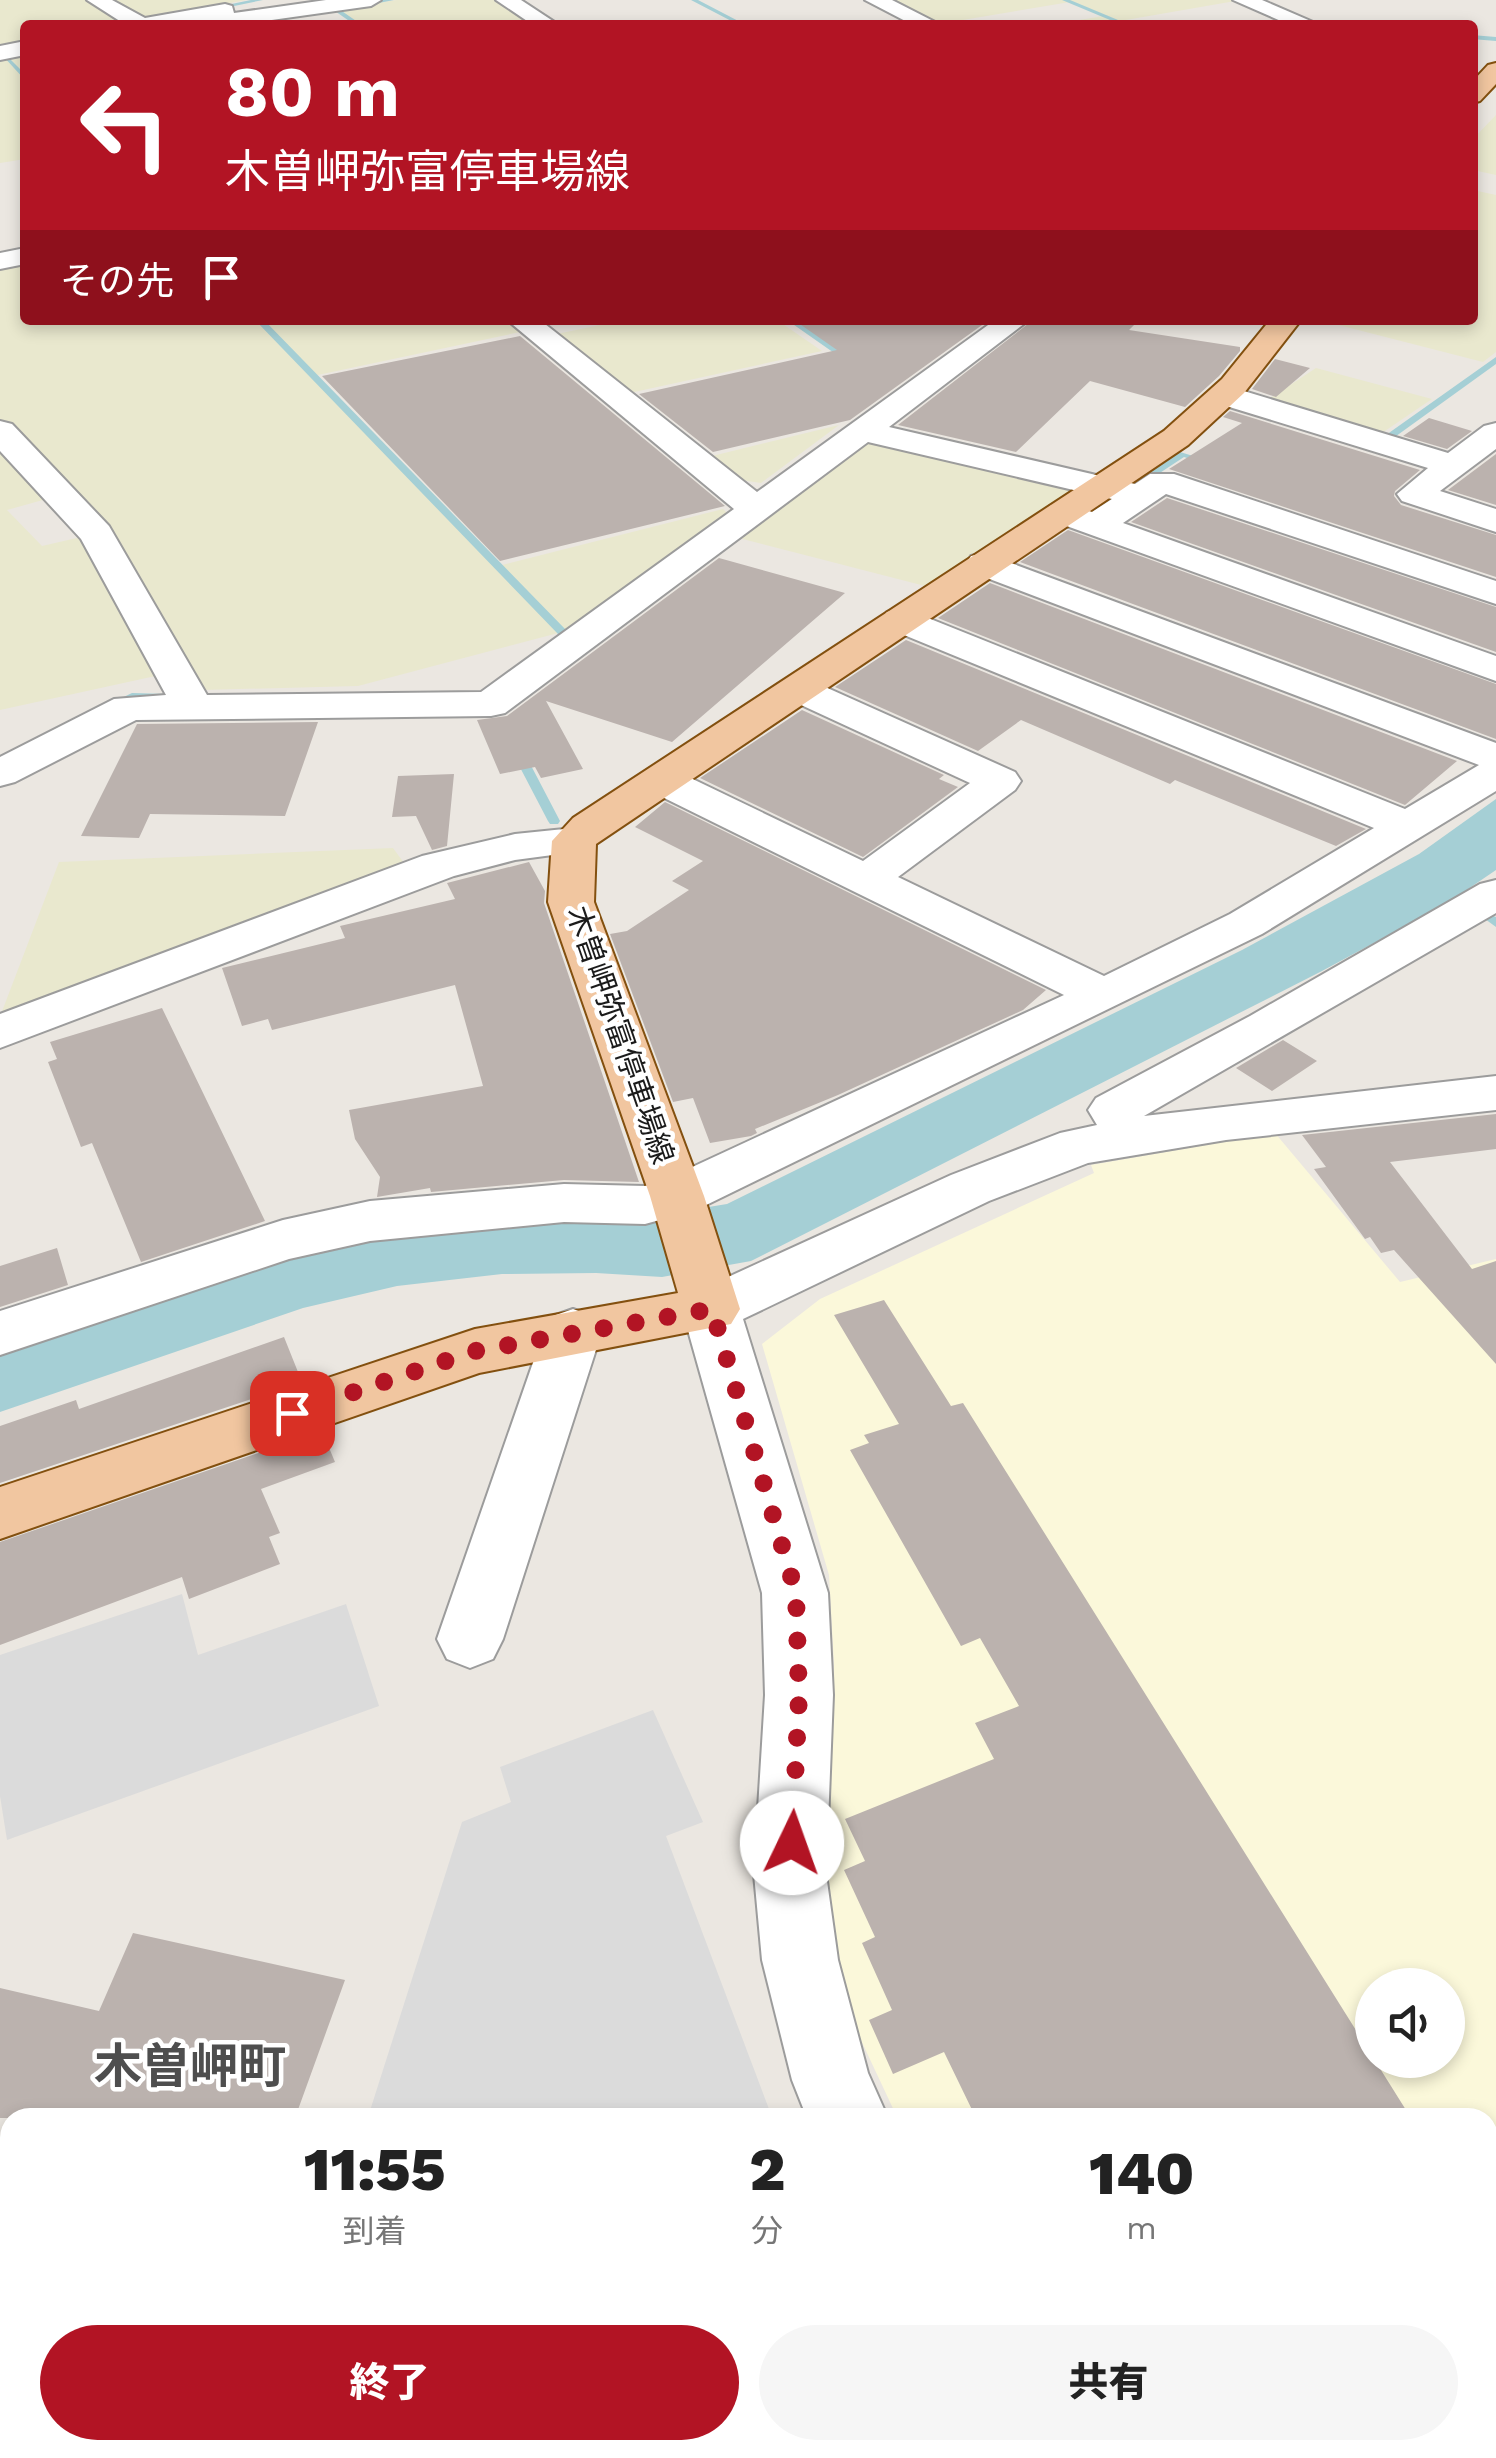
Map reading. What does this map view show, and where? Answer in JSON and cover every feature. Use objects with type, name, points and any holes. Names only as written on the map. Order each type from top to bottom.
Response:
[{"type":"main road","points":[[1478,90],[1496,70]]},
{"type":"main road","points":[[574,841],[588,826],[800,690],[984,564],[1100,505],[1224,395],[1282,325]]},
{"type":"main road","name":"木曽岬弥富停車場線","points":[[574,841],[571,902],[678,1200],[709,1300]]},
{"type":"main road","points":[[0,1513],[475,1351],[709,1300]]},
{"type":"street","points":[[97,0],[132,20]]},
{"type":"street","points":[[169,20],[279,0]]},
{"type":"street","points":[[227,20],[371,0]]},
{"type":"street","points":[[506,0],[540,20]]},
{"type":"street","points":[[875,0],[919,20]]},
{"type":"street","points":[[1243,0],[1296,20]]},
{"type":"street","points":[[528,325],[749,505]]},
{"type":"street","points":[[0,773],[128,708],[491,704],[749,505],[862,431],[1007,325]]},
{"type":"street","points":[[1224,395],[1480,450]]},
{"type":"street","points":[[0,431],[96,534],[186,691],[188,708]]},
{"type":"street","points":[[862,431],[1100,505],[1496,669]]},
{"type":"street","points":[[1480,450],[1414,494],[1496,520]]},
{"type":"street","points":[[1100,505],[1162,481],[1496,593]]},
{"type":"street","points":[[984,564],[1496,757]]},
{"type":"street","points":[[900,620],[1411,827]]},
{"type":"street","points":[[800,690],[1000,781],[866,880]]},
{"type":"street","points":[[0,1333],[283,1240],[370,1222],[564,1202],[645,1205],[678,1200],[1246,924],[1496,772]]},
{"type":"street","points":[[660,780],[1104,995]]},
{"type":"street","points":[[0,1032],[438,866],[514,847],[574,841]]},
{"type":"street","points":[[1132,1137],[1114,1110],[1267,1027],[1496,894]]},
{"type":"street","points":[[844,2108],[831,2080],[800,1960],[790,1874],[799,1696],[796,1593],[709,1300],[970,1188],[1080,1146],[1226,1122],[1496,1094]]},
{"type":"street","points":[[470,1639],[573,1331]]},
{"type":"shaded area","points":[[1275,1133],[1400,1282],[1496,1259],[1496,2108],[893,2108],[860,2038],[839,1961],[825,1871],[834,1665],[829,1575],[762,1344],[820,1299],[1094,1173],[1091,1165]]},
{"type":"shaded area","points":[[182,1594],[198,1655],[346,1604],[379,1706],[7,1840],[0,1796],[0,1655]]},
{"type":"shaded area","points":[[653,1710],[703,1822],[666,1836],[769,2108],[371,2108],[462,1822],[511,1802],[500,1767]]},
{"type":"green space","points":[[0,0],[91,0],[127,20],[20,20],[20,42],[0,46]]},
{"type":"green space","points":[[104,0],[246,0],[139,20]]},
{"type":"green space","points":[[397,0],[500,0],[533,20],[352,20],[335,9]]},
{"type":"green space","points":[[884,0],[1241,0],[1126,20],[1080,20],[1103,16],[1070,2],[963,20],[929,20]]},
{"type":"green space","points":[[20,55],[20,160],[0,163],[0,59]]},
{"type":"green space","points":[[1496,115],[1496,175],[1478,171],[1478,134]]},
{"type":"green space","points":[[1478,191],[1496,195],[1496,352],[1483,362],[1339,325],[1478,325]]},
{"type":"green space","points":[[20,260],[20,325],[518,325],[525,331],[313,376],[498,566],[723,509],[727,513],[562,632],[358,686],[202,690],[104,530],[0,419],[0,264]]},
{"type":"green space","points":[[600,325],[784,325],[822,351],[625,394],[552,335]]},
{"type":"green space","points":[[1316,368],[1432,399],[1379,435],[1266,401]]},
{"type":"green space","points":[[839,425],[761,483],[727,478],[704,458]]},
{"type":"green space","points":[[865,436],[1076,490],[925,586],[731,536]]},
{"type":"green space","points":[[0,442],[50,498],[7,510],[42,546],[81,537],[160,675],[0,710]]},
{"type":"green space","points":[[393,848],[404,863],[1,1014],[59,862]]},
{"type":"water","points":[[1496,799],[1496,870],[1446,904],[751,1261],[662,1277],[502,1274],[397,1286],[303,1308],[0,1412],[0,1352],[286,1257],[463,1222],[647,1217],[727,1204],[1242,950],[1419,854]]},
{"type":"building","points":[[801,325],[982,325],[850,420],[713,452],[639,394],[837,350]]},
{"type":"building","points":[[1027,325],[1134,325],[1129,330],[1240,347],[1219,376],[1185,407],[1090,381],[1016,452],[898,425]]},
{"type":"building","points":[[520,336],[725,506],[500,561],[322,376]]},
{"type":"building","points":[[1275,359],[1310,368],[1276,397],[1252,389]]},
{"type":"building","points":[[1230,411],[1420,470],[1394,496],[1401,505],[1496,535],[1496,577],[1169,469],[1242,423],[1223,417]]},
{"type":"building","points":[[1429,418],[1472,431],[1447,449],[1403,436]]},
{"type":"building","points":[[1496,454],[1496,505],[1448,490]]},
{"type":"building","points":[[1167,498],[1496,607],[1496,652],[1131,522]]},
{"type":"building","points":[[1068,530],[1496,684],[1496,739],[1020,562]]},
{"type":"building","points":[[719,558],[845,593],[672,742],[546,701],[583,769],[541,778],[535,767],[500,774],[477,720],[507,716]]},
{"type":"building","points":[[990,583],[1457,761],[1405,805],[938,618]]},
{"type":"building","points":[[906,640],[1366,829],[1336,846],[1175,780],[1170,784],[1021,720],[978,751],[835,687]]},
{"type":"building","points":[[802,710],[944,775],[939,779],[958,787],[863,857],[700,778]]},
{"type":"building","points":[[318,722],[285,816],[150,814],[139,838],[81,836],[137,724]]},
{"type":"building","points":[[454,774],[447,846],[432,850],[416,816],[392,817],[398,776]]},
{"type":"building","points":[[665,802],[1046,990],[1023,1010],[755,1129],[757,1133],[751,1136],[710,1143],[693,1098],[673,1102],[610,934],[627,931],[689,890],[672,881],[703,861],[635,827]]},
{"type":"building","points":[[529,862],[545,891],[544,903],[639,1182],[564,1180],[431,1192],[430,1188],[377,1197],[380,1177],[355,1139],[349,1110],[483,1086],[455,985],[272,1030],[268,1019],[242,1026],[222,968],[345,938],[340,926],[455,899],[447,883]]},
{"type":"building","points":[[162,1008],[265,1221],[141,1262],[92,1143],[81,1147],[48,1062],[57,1059],[50,1042]]},
{"type":"building","points":[[1283,1040],[1317,1061],[1272,1091],[1236,1068]]},
{"type":"building","points":[[1496,1114],[1496,1149],[1390,1162],[1472,1269],[1496,1261],[1496,1364],[1394,1250],[1381,1253],[1370,1237],[1365,1239],[1314,1169],[1326,1167],[1302,1135]]},
{"type":"building","points":[[57,1248],[68,1285],[0,1307],[0,1266]]},
{"type":"building","points":[[884,1300],[951,1406],[963,1403],[1355,2029],[1355,2078],[1386,2078],[1405,2108],[971,2108],[944,2052],[893,2074],[869,2020],[892,2010],[862,1943],[875,1937],[844,1870],[865,1861],[845,1819],[994,1759],[975,1723],[1019,1706],[980,1638],[961,1646],[850,1450],[869,1443],[864,1435],[899,1424],[834,1315]]},
{"type":"building","points":[[284,1337],[302,1382],[0,1483],[0,1426],[76,1400],[79,1409]]},
{"type":"building","points":[[322,1431],[335,1462],[261,1489],[280,1533],[269,1537],[280,1564],[189,1599],[182,1577],[0,1645],[0,1542]]},
{"type":"building","points":[[133,1933],[345,1980],[299,2108],[0,2108],[0,1988],[99,2011]]},
{"type":"waterway","points":[[210,9],[260,0]]},
{"type":"waterway","points":[[358,5],[391,0]]},
{"type":"waterway","points":[[694,0],[733,20]]},
{"type":"waterway","points":[[1065,0],[1115,20]]},
{"type":"waterway","points":[[334,8],[352,20]]},
{"type":"waterway","points":[[1478,38],[1496,39]]},
{"type":"waterway","points":[[5,57],[20,73]]},
{"type":"waterway","points":[[264,325],[562,632]]},
{"type":"waterway","points":[[798,325],[850,360]]},
{"type":"waterway","points":[[1389,437],[1496,360]]},
{"type":"waterway","points":[[1137,484],[1183,454],[1208,462]]},
{"type":"waterway","points":[[113,705],[132,696],[168,697]]},
{"type":"waterway","points":[[519,754],[554,821]]},
{"type":"waterway","points":[[1491,919],[1496,923]]},
{"type":"district","name":"木曽岬町","points":[[190,2066]]},
{"type":"route","points":[[292,1413],[475,1351],[712,1309],[796,1593],[799,1696],[792,1843]]}]
